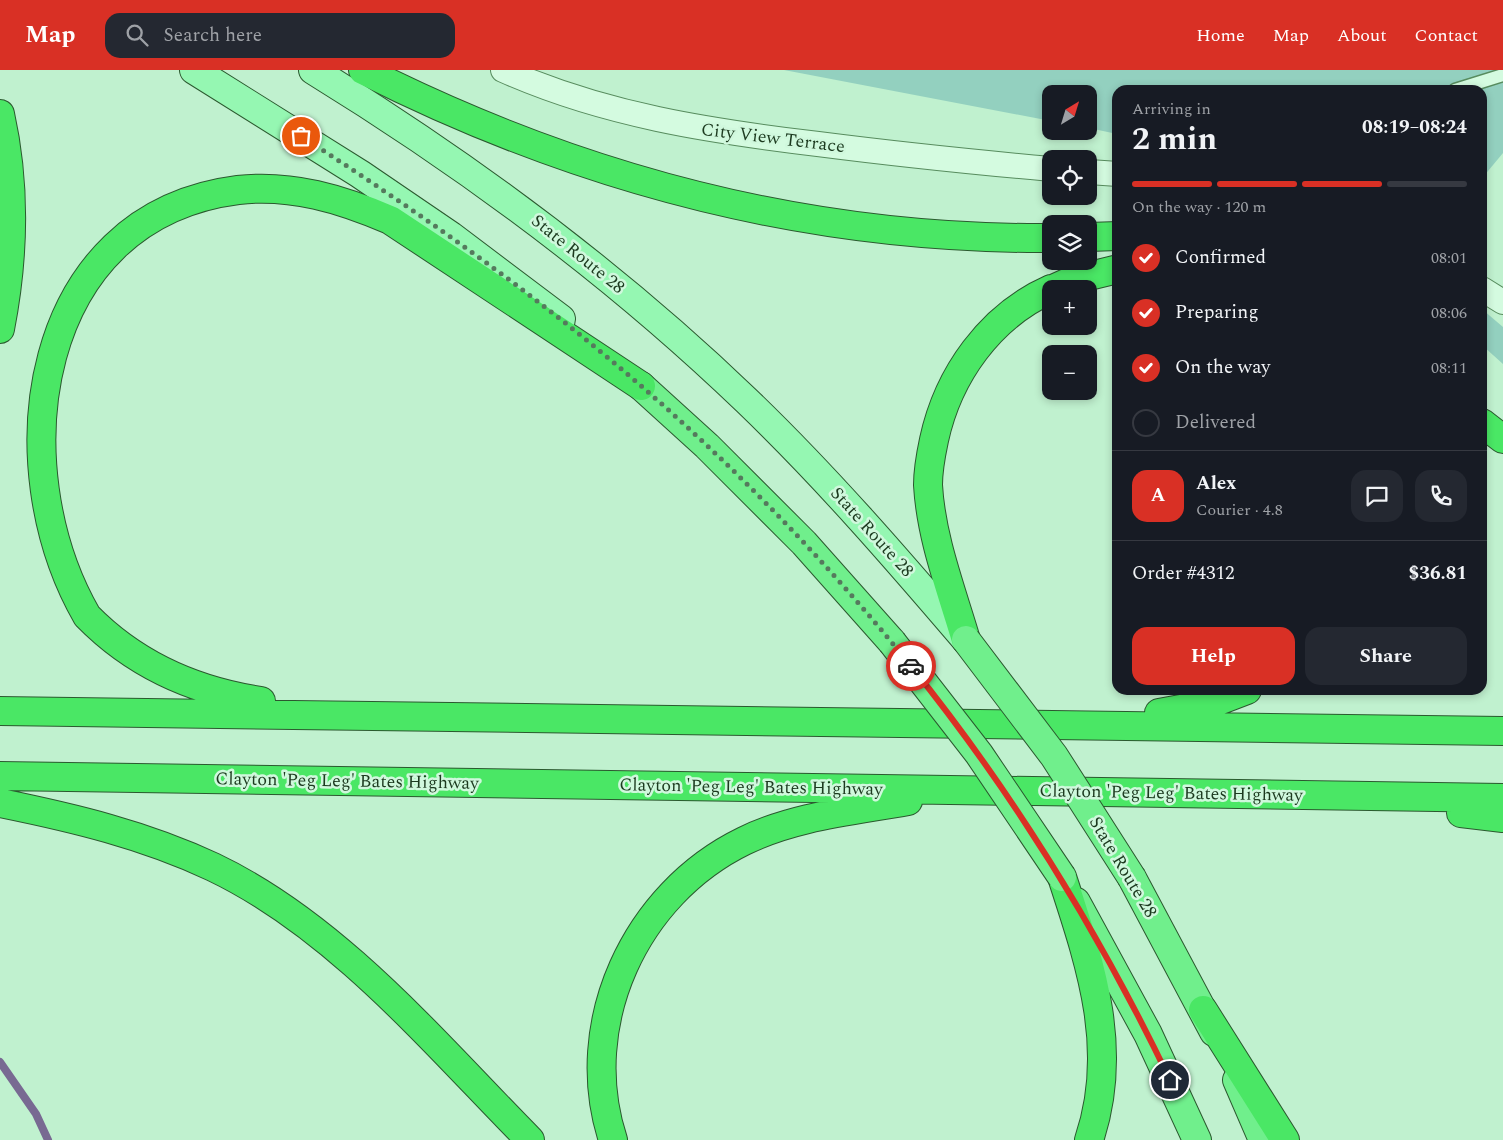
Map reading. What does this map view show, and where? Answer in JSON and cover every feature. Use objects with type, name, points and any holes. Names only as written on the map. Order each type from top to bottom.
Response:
[{"type":"highway","points":[[363,70],[460,116],[535,147],[614,174],[692,196],[846,224],[962,236],[1042,238]]},
{"type":"highway","points":[[0,114],[12,185],[10,264],[0,329]]},
{"type":"highway","points":[[26,365],[48,315],[68,285],[96,256],[126,232],[163,211],[199,199],[238,190],[276,189],[312,193],[352,204],[390,220],[641,386],[706,446],[804,543],[892,642],[979,754],[1062,877],[1148,1034],[1197,1140]]},
{"type":"highway","points":[[1097,237],[1112,236]]},
{"type":"highway","points":[[1072,280],[1112,270]]},
{"type":"highway","points":[[966,640],[939,549],[931,512],[928,483],[937,426],[946,398],[974,350],[995,327],[1016,309],[1042,295]]},
{"type":"highway","points":[[1487,427],[1503,439]]},
{"type":"highway","points":[[28,525],[49,568],[71,600],[100,629],[131,653],[165,673],[201,689],[242,698],[283,704],[419,715]]},
{"type":"highway","name":"State Route 28","points":[[966,640],[1054,756],[1132,878],[1203,1010],[1263,1140]]},
{"type":"highway","points":[[1071,725],[1185,710],[1213,703],[1234,695]]},
{"type":"highway","points":[[0,711],[419,715],[1503,731]]},
{"type":"highway","name":"Clayton 'Peg Leg' Bates Highway","points":[[0,776],[1503,798]]},
{"type":"highway","points":[[613,1140],[601,1088],[601,1049],[607,1013],[619,974],[635,942],[656,911],[682,884],[713,859],[743,841],[778,827],[818,817],[971,790]]},
{"type":"highway","points":[[1300,795],[1503,818]]},
{"type":"highway","points":[[0,804],[112,828],[214,868],[264,896],[306,924],[383,991],[530,1140]]},
{"type":"highway","points":[[1062,877],[1090,965],[1099,1008],[1102,1051],[1100,1084],[1089,1140]]},
{"type":"highway","points":[[1203,1010],[1285,1140]]},
{"type":"main road","points":[[194,70],[360,174],[451,236],[575,330],[641,386]]},
{"type":"main road","name":"State Route 28","points":[[313,70],[474,175],[545,227],[681,340],[805,458],[863,520],[966,640]]},
{"type":"street","name":"City View Terrace","points":[[503,70],[576,99],[632,115],[690,127],[878,151],[1042,168]]},
{"type":"street","points":[[1097,173],[1112,174]]},
{"type":"street","points":[[1487,291],[1503,302]]},
{"type":"lane","points":[[1471,85],[1503,75]]},
{"type":"shaded area","points":[[784,70],[1503,70],[1503,153],[1487,172],[1487,85],[1112,85],[1112,133],[1098,130],[1098,85],[1042,85],[1042,119]]},
{"type":"shaded area","points":[[1487,313],[1503,327],[1503,364],[1487,350]]},
{"type":"waterway","points":[[0,1062],[36,1114],[48,1140]]},
{"type":"way so far","points":[[301,136],[451,236],[575,330],[641,386],[755,492],[859,604],[911,666]]},
{"type":"route","points":[[911,666],[979,754],[1062,877],[1110,962],[1170,1080]]}]
